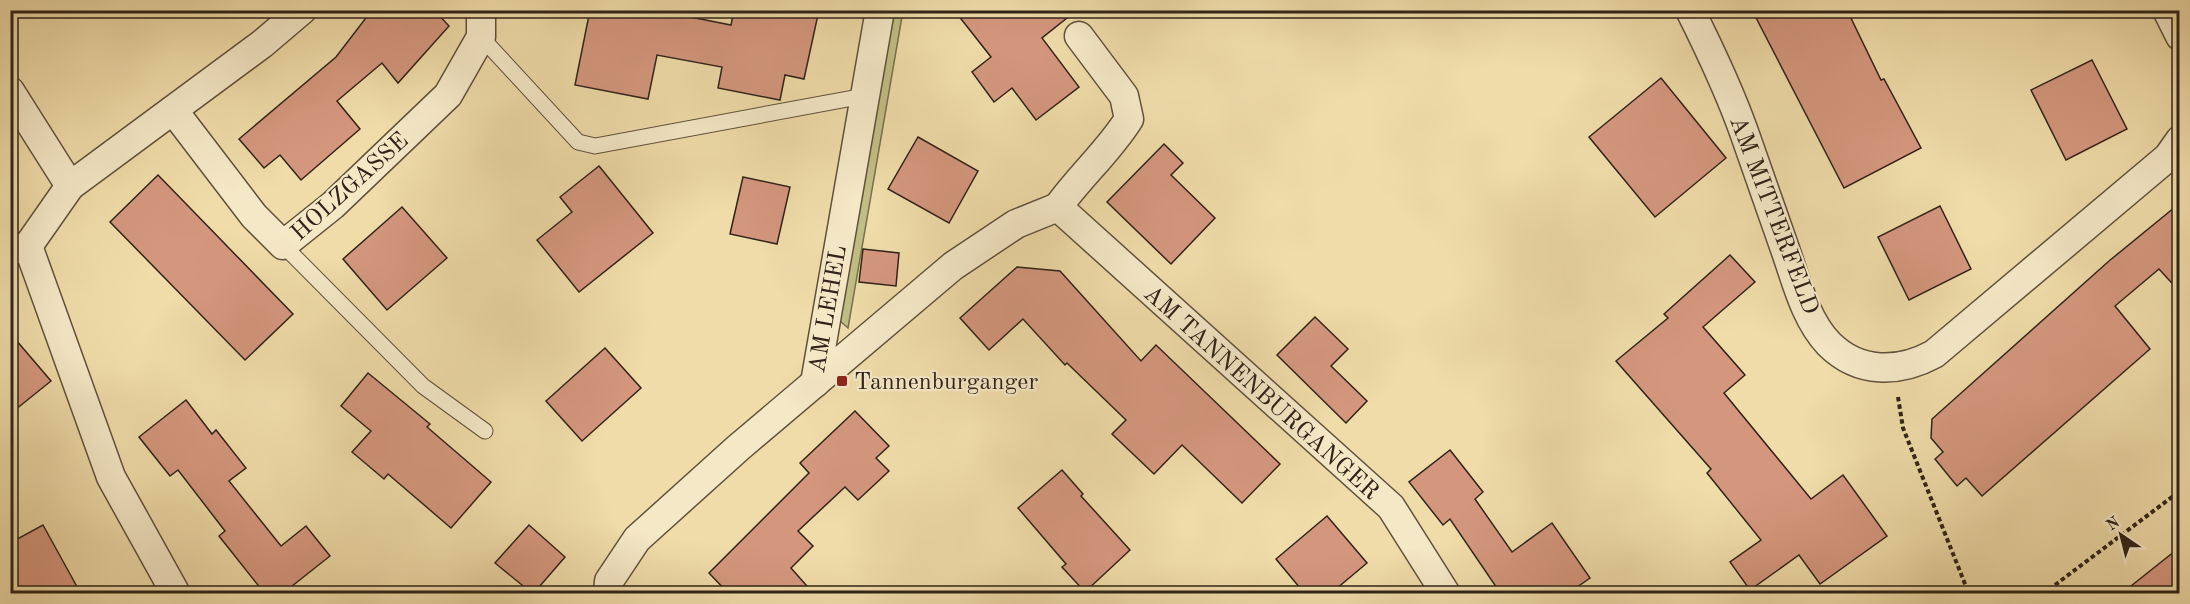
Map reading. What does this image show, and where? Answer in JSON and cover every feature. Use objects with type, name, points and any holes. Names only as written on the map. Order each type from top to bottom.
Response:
[{"type":"street","points":[[176,594],[111,477],[19,248],[70,186],[302,10]]},
{"type":"street","name":"AM LEHEL","points":[[608,594],[609,581],[637,539],[816,383],[880,10]]},
{"type":"street","name":"AM MITTERFELD","points":[[1690,10],[1713,56],[1743,129],[1800,292],[1815,323],[1828,343],[1847,358],[1871,367],[1892,369],[1914,364],[1934,354],[2160,164],[2180,140]]},
{"type":"street","points":[[2167,10],[2180,36]]},
{"type":"street","name":"HOLZGASSE","points":[[173,110],[254,216],[283,245],[333,205],[448,95],[481,24]]},
{"type":"street","points":[[816,383],[953,266],[1016,224],[1058,207],[1086,169],[1119,135],[1129,119],[1124,96],[1079,36]]},
{"type":"street","points":[[10,91],[70,186]]},
{"type":"street","name":"AM TANNENBURGANGER","points":[[1058,207],[1390,507],[1446,594]]},
{"type":"lane","points":[[481,24],[578,142],[595,146],[864,96]]},
{"type":"lane","points":[[283,245],[423,386],[485,431]]},
{"type":"path","points":[[1892,369],[1903,428],[1969,594]]},
{"type":"path","points":[[2043,594],[2180,491]]},
{"type":"shaded area","points":[[892,11],[903,11],[848,328],[838,319]]},
{"type":"building","points":[[372,10],[434,10],[449,26],[398,83],[382,63],[337,101],[360,129],[301,180],[280,155],[264,168],[239,139],[336,57]]},
{"type":"building","points":[[590,10],[655,10],[731,25],[734,10],[819,10],[804,79],[785,75],[780,100],[718,88],[722,67],[657,55],[648,99],[575,85]]},
{"type":"building","points":[[954,10],[1077,10],[1042,38],[1079,87],[1036,120],[1012,88],[994,102],[972,72],[991,57]]},
{"type":"building","points":[[1752,10],[1847,10],[1881,80],[1884,79],[1921,148],[1844,188]]},
{"type":"building","points":[[2092,60],[2127,129],[2066,160],[2031,90]]},
{"type":"building","points":[[1661,78],[1726,158],[1655,217],[1589,137]]},
{"type":"building","points":[[918,137],[978,171],[949,223],[888,189]]},
{"type":"building","points":[[1164,144],[1183,163],[1171,175],[1215,218],[1171,264],[1107,202]]},
{"type":"building","points":[[599,166],[653,233],[579,292],[537,240],[572,212],[560,197]]},
{"type":"building","points":[[158,175],[293,314],[245,360],[110,222]]},
{"type":"building","points":[[743,177],[790,187],[777,244],[730,234]]},
{"type":"building","points":[[2180,203],[2180,292],[2159,269],[2115,306],[2150,349],[1982,496],[1966,478],[1957,486],[1935,459],[1943,452],[1931,438],[1932,419],[2109,261]]},
{"type":"building","points":[[1940,206],[1971,269],[1909,300],[1878,237]]},
{"type":"building","points":[[402,207],[447,258],[387,310],[343,259]]},
{"type":"building","points":[[863,249],[899,253],[896,286],[859,282]]},
{"type":"building","points":[[1730,255],[1755,282],[1703,327],[1745,375],[1724,393],[1811,499],[1843,475],[1887,536],[1820,584],[1799,555],[1750,590],[1730,562],[1761,540],[1707,473],[1711,469],[1616,361],[1668,318],[1664,314]]},
{"type":"building","points":[[1017,267],[1060,271],[1141,361],[1156,345],[1280,464],[1242,503],[1182,445],[1154,474],[1112,434],[1126,420],[1067,363],[1065,365],[1023,319],[989,350],[960,318]]},
{"type":"building","points":[[1315,317],[1348,349],[1331,366],[1367,401],[1346,423],[1277,355]]},
{"type":"building","points":[[10,333],[51,381],[10,414]]},
{"type":"building","points":[[605,348],[641,388],[582,441],[546,401]]},
{"type":"building","points":[[368,373],[430,424],[427,427],[491,482],[451,528],[388,474],[384,479],[352,452],[371,431],[341,406]]},
{"type":"building","points":[[186,400],[212,434],[216,430],[246,468],[229,481],[281,546],[306,526],[330,556],[282,594],[265,594],[219,536],[225,531],[178,470],[170,476],[139,437]]},
{"type":"building","points":[[855,411],[889,446],[876,458],[889,471],[858,500],[845,487],[798,531],[813,546],[791,568],[814,594],[729,594],[709,573],[809,473],[800,463]]},
{"type":"building","points":[[1450,450],[1483,492],[1475,499],[1512,552],[1552,523],[1590,578],[1567,594],[1501,594],[1450,519],[1443,525],[1409,482]]},
{"type":"building","points":[[1062,470],[1083,494],[1081,496],[1130,550],[1085,592],[1062,567],[1066,564],[1018,508]]},
{"type":"building","points":[[1327,516],[1367,563],[1330,594],[1305,594],[1276,559]]},
{"type":"building","points":[[43,525],[81,594],[16,594],[10,583],[10,543]]},
{"type":"building","points":[[529,525],[565,557],[533,594],[495,563]]},
{"type":"building","points":[[2180,547],[2180,594],[2121,594]]},
{"type":"place","name":"Tannenburganger","points":[[842,381]]}]
